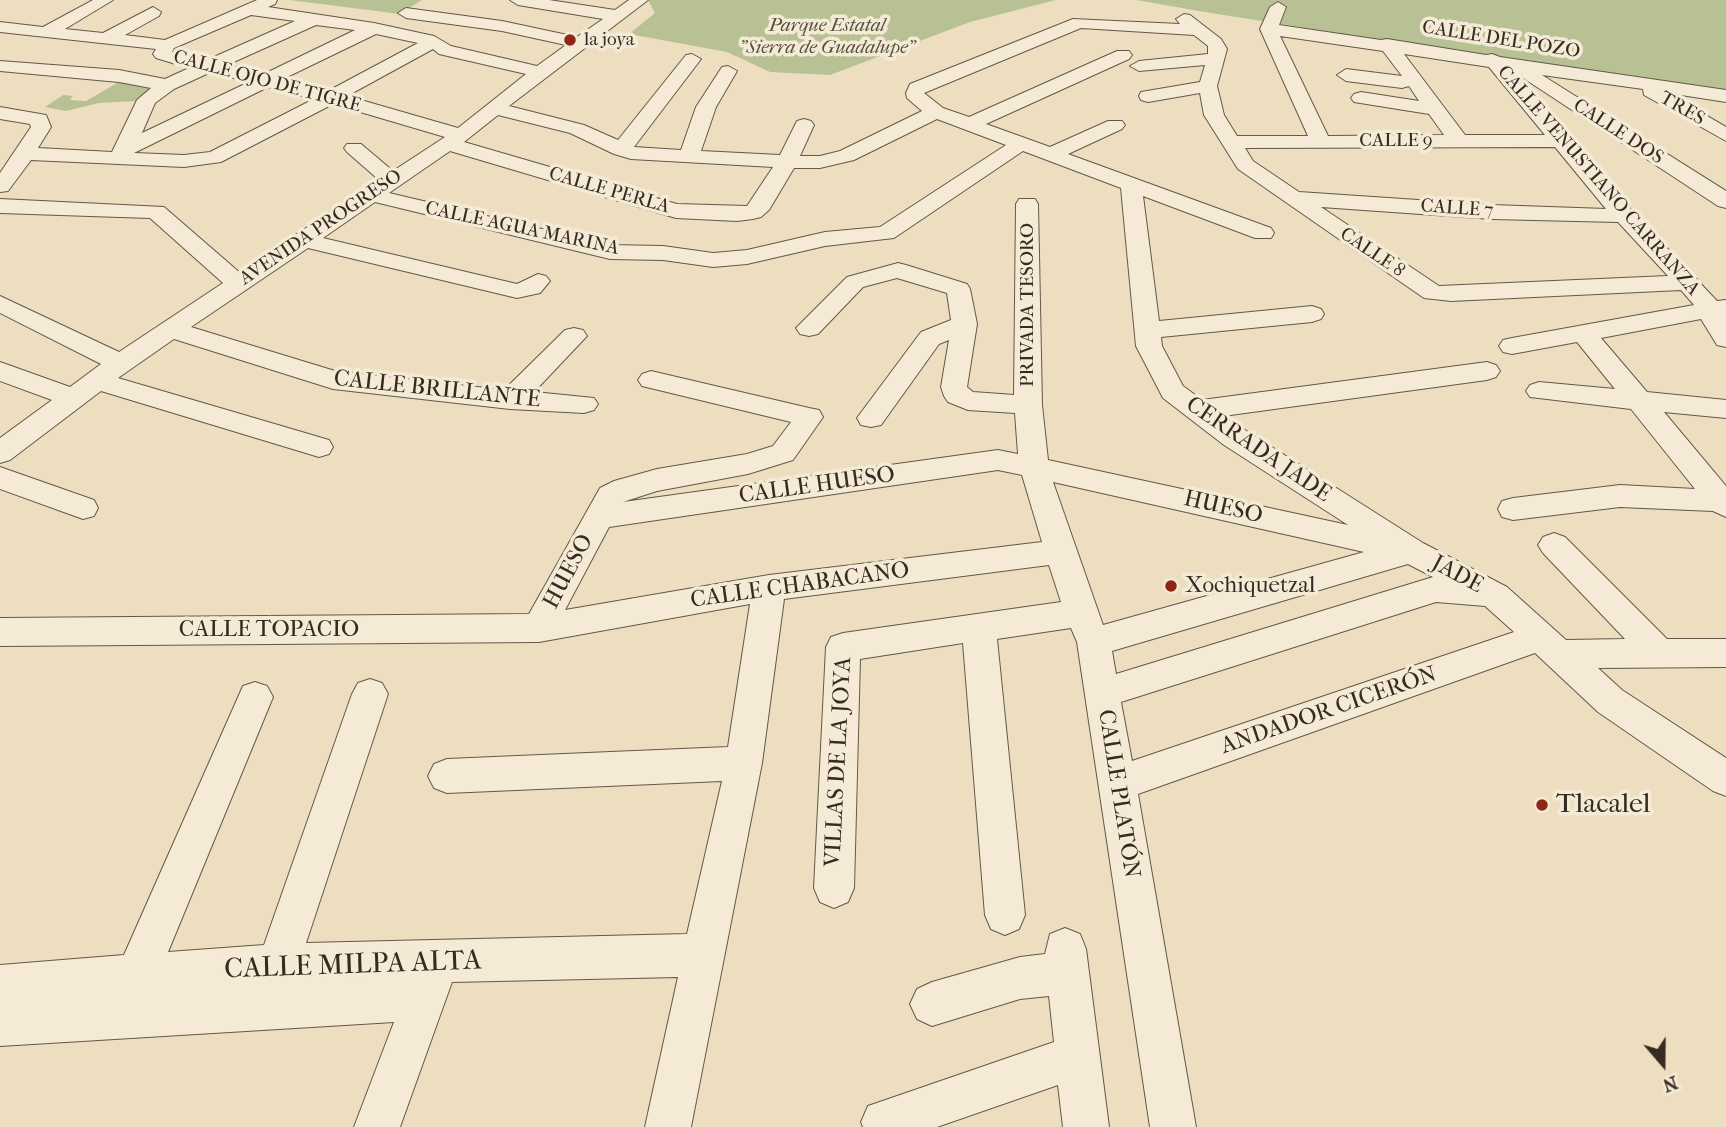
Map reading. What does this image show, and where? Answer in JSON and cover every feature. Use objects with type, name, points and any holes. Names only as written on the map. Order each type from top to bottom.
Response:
[{"type":"street","points":[[46,32],[105,0]]},
{"type":"street","points":[[167,45],[271,0]]},
{"type":"street","points":[[518,0],[549,2],[618,16]]},
{"type":"street","name":"AVENIDA PROGRESO","points":[[0,453],[120,363],[455,139],[540,72],[640,0]]},
{"type":"street","points":[[502,26],[549,2]]},
{"type":"street","points":[[1278,7],[1269,29],[1321,141]]},
{"type":"street","points":[[251,10],[374,28],[434,41],[446,50],[540,72]]},
{"type":"street","points":[[107,38],[153,12]]},
{"type":"street","points":[[53,13],[76,16]]},
{"type":"street","points":[[406,13],[502,26],[581,43]]},
{"type":"street","points":[[121,154],[147,100],[167,85],[312,20]]},
{"type":"street","points":[[970,124],[1131,61],[1215,59],[1218,49],[1215,43],[1191,25],[1079,23],[916,88],[917,98],[936,112],[1263,233]]},
{"type":"street","name":"CALLE OJO DE TIGRE","points":[[0,27],[167,45],[162,54],[184,62],[330,97],[455,139]]},
{"type":"street","points":[[121,154],[374,28]]},
{"type":"street","points":[[0,42],[20,29]]},
{"type":"street","name":"CALLE DEL POZO","points":[[1269,29],[1387,44],[1726,96]]},
{"type":"street","points":[[9,171],[121,154],[184,161],[214,158],[434,41]]},
{"type":"street","points":[[1387,44],[1458,140]]},
{"type":"street","points":[[621,150],[692,59]]},
{"type":"street","name":"CALLE 8","points":[[1215,59],[1208,86],[1214,115],[1245,164],[1290,198],[1433,293],[1687,282]]},
{"type":"street","name":"CALLE VENUSTIANO CARRANZA","points":[[1501,61],[1560,141],[1721,322]]},
{"type":"street","name":"CALLE DOS","points":[[1501,61],[1726,201]]},
{"type":"street","points":[[0,66],[119,76],[167,85]]},
{"type":"street","points":[[688,158],[706,107],[728,71]]},
{"type":"street","points":[[1346,75],[1418,84]]},
{"type":"street","name":"TRES","points":[[1637,83],[1726,135]]},
{"type":"street","points":[[1148,96],[1208,86]]},
{"type":"street","points":[[1361,99],[1436,109]]},
{"type":"street","points":[[493,108],[576,129],[621,150],[688,158],[787,162],[820,162],[847,156],[936,112]]},
{"type":"street","points":[[0,113],[39,119],[41,127],[9,171]]},
{"type":"street","points":[[787,162],[804,125]]},
{"type":"street","points":[[1052,153],[1115,125]]},
{"type":"street","name":"CALLE PERLA","points":[[455,139],[676,211],[737,214],[753,212],[761,205],[787,162]]},
{"type":"street","name":"CALLE 9","points":[[1232,142],[1560,141]]},
{"type":"street","name":"CALLE AGUA MARINA","points":[[372,195],[610,252],[663,253],[724,259],[825,239],[886,233],[1023,143]]},
{"type":"street","points":[[354,148],[392,181]]},
{"type":"street","name":"CERRADA JADE","points":[[1131,182],[1149,346],[1173,392],[1234,438],[1412,551]]},
{"type":"street","name":"CALLE 7","points":[[1290,198],[1492,212],[1624,216]]},
{"type":"street","name":"PRIVADA TESORO","points":[[1027,205],[1028,405],[1034,469]]},
{"type":"street","points":[[0,206],[156,212],[238,284]]},
{"type":"street","points":[[304,240],[527,286]]},
{"type":"street","name":"PRIVADA TESORO","points":[[809,328],[855,282],[898,270],[958,289],[964,324],[954,387],[958,396],[968,401],[1028,405]]},
{"type":"street","points":[[0,303],[120,363]]},
{"type":"street","points":[[1147,330],[1312,314]]},
{"type":"street","points":[[1512,346],[1583,333],[1721,322]]},
{"type":"street","points":[[871,418],[930,338],[964,324]]},
{"type":"street","name":"CALLE BRILLANTE","points":[[170,329],[333,380],[510,400],[584,404]]},
{"type":"street","points":[[1583,333],[1725,503]]},
{"type":"street","points":[[510,400],[574,336]]},
{"type":"street","points":[[917,355],[958,363]]},
{"type":"street","points":[[0,371],[72,398]]},
{"type":"street","points":[[1198,410],[1487,371]]},
{"type":"street","points":[[96,380],[318,447]]},
{"type":"street","name":"HUESO","points":[[539,628],[610,496],[624,489],[748,464],[783,453],[809,417],[651,380]]},
{"type":"street","points":[[1539,391],[1726,409]]},
{"type":"street","name":"CALLE HUESO","points":[[599,517],[998,460],[1034,469]]},
{"type":"street","name":"HUESO","points":[[1034,469],[1077,475],[1412,551]]},
{"type":"street","name":"CALLE PLATÓN","points":[[1034,469],[1087,628],[1102,693],[1173,1127]]},
{"type":"street","points":[[0,478],[83,508]]},
{"type":"street","points":[[1513,509],[1620,496],[1725,503]]},
{"type":"street","points":[[1555,545],[1658,652]]},
{"type":"street","name":"CALLE CHABACANO","points":[[539,628],[769,588],[1063,551]]},
{"type":"street","name":"JADE","points":[[1087,628],[1412,551],[1496,596],[1610,701],[1726,779]]},
{"type":"street","points":[[668,1127],[744,763],[769,588]]},
{"type":"street","points":[[1102,693],[1436,589],[1496,596]]},
{"type":"street","name":"CALLE TOPACIO","points":[[0,632],[539,628]]},
{"type":"street","name":"VILLAS DE LA JOYA","points":[[834,888],[843,647],[979,629],[1087,628]]},
{"type":"street","points":[[979,629],[1005,915]]},
{"type":"street","name":"ANDADOR CICERÓN","points":[[1116,785],[1550,646],[1726,653]]},
{"type":"street","points":[[278,965],[370,694]]},
{"type":"street","points":[[137,975],[254,697]]},
{"type":"street","points":[[447,776],[744,763]]},
{"type":"street","name":"CALLE MILPA ALTA","points":[[0,1024],[706,955]]},
{"type":"street","name":"CALLE MILPA ALTA","points":[[0,986],[278,965],[408,960],[431,981]]},
{"type":"street","points":[[932,1004],[1020,978],[1066,961],[1086,1127]]},
{"type":"street","points":[[377,1127],[431,981]]},
{"type":"street","points":[[884,1122],[1078,1056]]},
{"type":"green space","points":[[289,0],[422,0],[400,14]]},
{"type":"green space","name":"Parque Estatal \"Sierra de Guadalupe\"","points":[[648,0],[1056,0],[970,22],[830,75],[770,72],[727,52],[629,34],[655,13]]},
{"type":"green space","points":[[1136,0],[1726,0],[1726,94],[1211,13]]},
{"type":"green space","points":[[117,83],[153,88],[138,101],[99,103],[66,111],[45,107],[63,95],[73,96],[70,100],[86,101]]},
{"type":"place","name":"la joya","points":[[570,40]]},
{"type":"place","name":"Xochiquetzal","points":[[1171,586]]},
{"type":"place","name":"Tlacalel","points":[[1542,805]]}]
